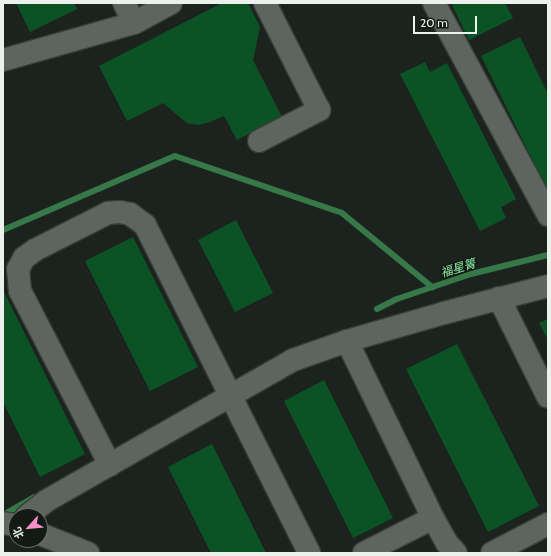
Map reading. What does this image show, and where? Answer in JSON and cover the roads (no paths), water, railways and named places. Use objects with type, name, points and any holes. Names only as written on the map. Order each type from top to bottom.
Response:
[{"type":"street","points":[[124,3],[134,23]]},
{"type":"street","points":[[3,60],[134,23],[171,3]]},
{"type":"street","points":[[259,141],[319,110],[265,3]]},
{"type":"street","points":[[434,3],[548,216]]},
{"type":"street","points":[[110,465],[20,291],[18,269],[24,258],[34,250],[108,213],[130,214],[144,225],[309,553]]},
{"type":"street","points":[[37,508],[46,501],[293,360],[347,341],[499,298],[548,286]]},
{"type":"street","points":[[499,298],[548,397]]},
{"type":"street","points":[[347,341],[433,518],[447,543],[456,553]]},
{"type":"street","points":[[364,553],[433,518]]},
{"type":"street","points":[[492,553],[548,524]]},
{"type":"street","points":[[48,537],[88,553]]},
{"type":"waterway","points":[[3,230],[175,156],[342,213],[432,287]]},
{"type":"waterway","name":"福星箐","points":[[377,309],[397,299],[471,274],[548,255]]},
{"type":"waterway","name":"福星箐","points":[[3,515],[34,497]]}]
